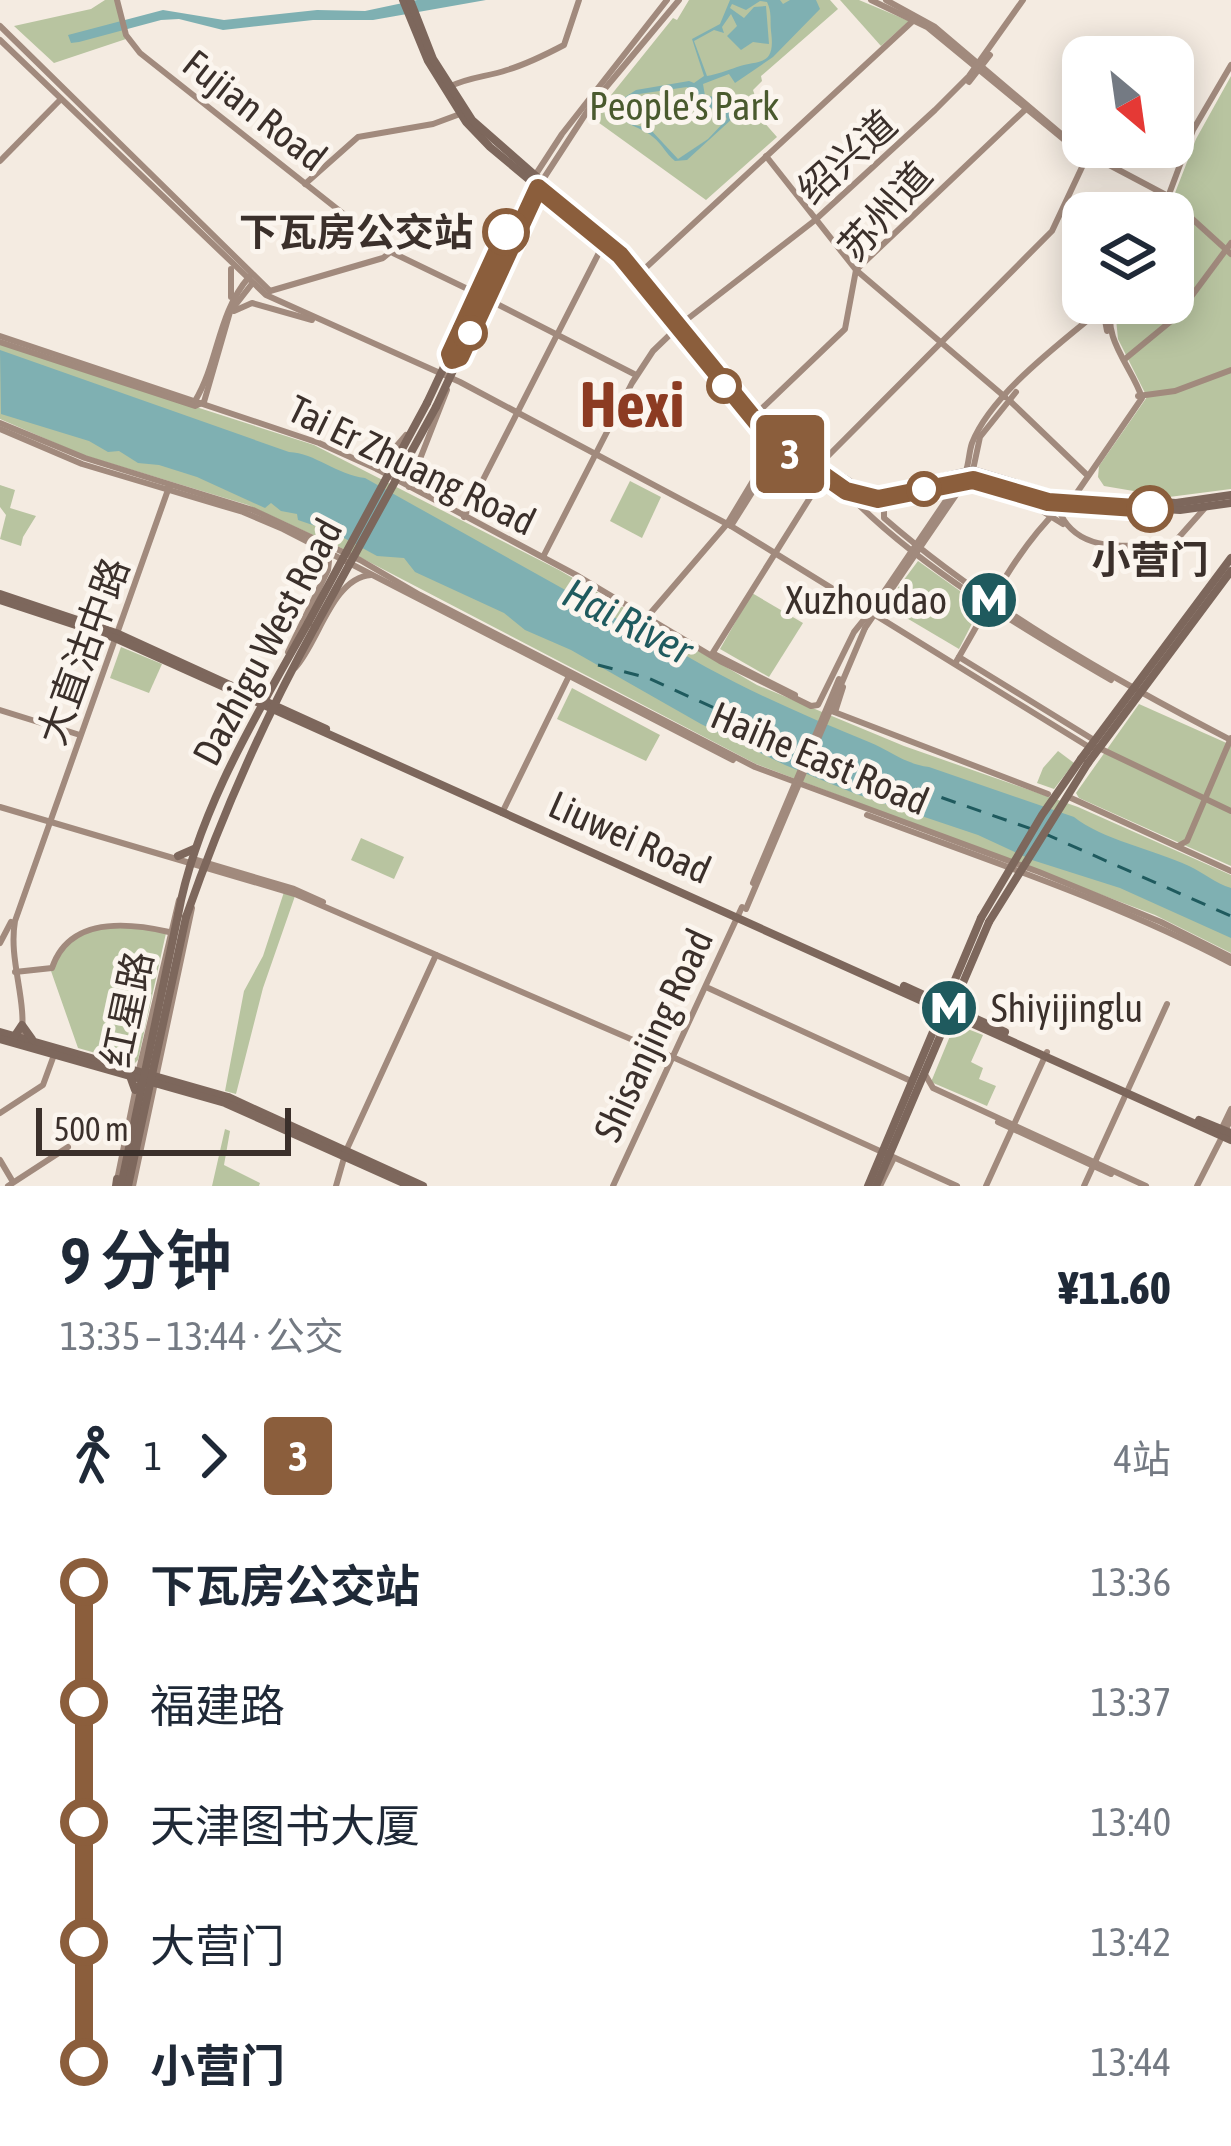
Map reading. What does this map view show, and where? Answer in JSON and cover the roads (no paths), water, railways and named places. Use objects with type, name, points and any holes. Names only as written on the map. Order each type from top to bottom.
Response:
[{"type":"main road","points":[[405,0],[448,87],[477,126],[640,273],[768,431],[797,454],[869,492],[964,479],[1010,491],[1204,508],[1231,499]]},
{"type":"main road","points":[[412,16],[428,61],[460,114],[490,147],[537,182]]},
{"type":"main road","name":"Dazhigu West Road","points":[[182,916],[192,899],[198,842],[432,405],[537,182]]},
{"type":"main road","points":[[605,239],[768,431],[769,459]]},
{"type":"main road","points":[[769,459],[779,443]]},
{"type":"main road","points":[[797,454],[846,491],[872,499],[964,479],[1070,496],[1171,503],[1231,499]]},
{"type":"main road","points":[[875,1186],[926,1076],[985,920],[1094,745],[1231,557]]},
{"type":"main road","points":[[1134,691],[1231,571]]},
{"type":"main road","name":"Liuwei Road","points":[[0,597],[117,636],[950,1010]]},
{"type":"main road","name":"Dazhigu West Road","points":[[182,916],[186,880],[210,848],[268,704]]},
{"type":"main road","points":[[177,858],[190,854],[198,842]]},
{"type":"main road","name":"红星路","points":[[123,1185],[182,916]]},
{"type":"main road","points":[[950,1010],[1127,1091],[1226,1129]]},
{"type":"main road","points":[[889,1156],[914,1082],[950,1010]]},
{"type":"main road","points":[[22,1024],[38,1043]]},
{"type":"main road","points":[[18,1040],[22,1024]]},
{"type":"main road","points":[[0,1037],[38,1043],[138,1076]]},
{"type":"main road","points":[[18,1040],[54,1055],[161,1080],[423,1186]]},
{"type":"main road","points":[[1127,1091],[1226,1129]]},
{"type":"main road","points":[[345,1154],[410,1186]]},
{"type":"street","name":"Fujian Road","points":[[117,0],[126,35],[140,53],[393,253],[636,375]]},
{"type":"street","points":[[448,87],[535,61],[564,45],[579,0]]},
{"type":"street","points":[[537,182],[562,134],[662,4],[679,0]]},
{"type":"street","points":[[871,0],[914,19],[978,68]]},
{"type":"street","points":[[886,0],[918,14],[1062,137]]},
{"type":"street","name":"绍兴道","points":[[543,557],[636,375],[653,351],[815,222],[978,68],[1025,0]]},
{"type":"street","points":[[640,273],[914,19]]},
{"type":"street","points":[[0,26],[60,100],[227,260],[268,293],[316,320],[517,412],[729,525],[1094,745],[1231,811]]},
{"type":"street","points":[[0,40],[16,49],[251,279]]},
{"type":"street","points":[[0,55],[16,49]]},
{"type":"street","points":[[1168,192],[1231,68]]},
{"type":"street","points":[[0,161],[60,100]]},
{"type":"street","name":"苏州道","points":[[755,415],[845,329],[856,270],[1026,109]]},
{"type":"street","points":[[304,184],[358,136],[433,124],[460,114]]},
{"type":"street","points":[[766,156],[856,270],[941,340],[1086,474]]},
{"type":"street","points":[[820,464],[1052,231],[1085,168]]},
{"type":"street","points":[[1106,168],[1148,192]]},
{"type":"street","points":[[268,293],[393,253],[433,218]]},
{"type":"street","points":[[1123,361],[1176,316],[1230,249],[1194,223]]},
{"type":"street","points":[[464,517],[605,239]]},
{"type":"street","points":[[197,402],[229,304],[233,279],[227,260]]},
{"type":"street","points":[[229,304],[251,279]]},
{"type":"street","points":[[197,402],[229,317],[251,279]]},
{"type":"street","points":[[229,317],[252,303],[301,320],[316,320]]},
{"type":"street","points":[[835,712],[876,613],[964,479],[980,436],[1041,359],[1085,324]]},
{"type":"street","points":[[1111,324],[1140,396]]},
{"type":"street","name":"Tai Er Zhuang Road","points":[[0,339],[319,442],[543,557],[712,654],[818,705],[1049,792]]},
{"type":"street","points":[[1069,528],[1060,515],[1070,496],[1140,396],[1174,391],[1231,370]]},
{"type":"street","points":[[377,469],[444,379]]},
{"type":"street","points":[[409,487],[444,379]]},
{"type":"street","points":[[958,660],[991,602],[1140,396]]},
{"type":"street","name":"Haihe East Road","points":[[0,426],[82,464],[253,510],[758,773],[1039,878],[1231,960]]},
{"type":"street","points":[[648,616],[729,525],[769,459],[797,454]]},
{"type":"street","points":[[712,654],[823,477]]},
{"type":"street","points":[[818,705],[854,632],[876,613],[878,600],[964,479]]},
{"type":"street","name":"Haihe East Road","points":[[168,486],[316,544],[570,674]]},
{"type":"street","name":"大直沽中路","points":[[53,822],[168,486]]},
{"type":"street","points":[[846,491],[991,602],[1134,691],[1231,741],[1187,841],[1178,846]]},
{"type":"street","points":[[1010,491],[1089,543],[1172,545],[1204,508]]},
{"type":"street","points":[[899,494],[884,508],[884,518],[916,548],[932,555],[991,602]]},
{"type":"street","points":[[927,537],[932,555]]},
{"type":"street","points":[[286,671],[329,565],[316,544]]},
{"type":"street","points":[[286,671],[302,660],[342,592],[358,576],[376,575]]},
{"type":"street","name":"Shisanjing Road","points":[[615,1186],[742,916],[864,627],[876,613]]},
{"type":"street","name":"大直沽中路","points":[[53,822],[117,636]]},
{"type":"street","points":[[503,811],[570,674]]},
{"type":"street","points":[[0,710],[80,735]]},
{"type":"street","points":[[1194,854],[1189,844],[1205,799]]},
{"type":"street","points":[[1070,800],[1231,871]]},
{"type":"street","points":[[1203,810],[1217,805]]},
{"type":"street","points":[[0,807],[295,894],[676,1058],[957,1186]]},
{"type":"street","points":[[0,943],[53,822]]},
{"type":"street","points":[[22,1024],[15,921],[44,836]]},
{"type":"street","points":[[177,858],[186,870],[186,880]]},
{"type":"street","points":[[123,1185],[138,1076],[181,897]]},
{"type":"street","points":[[123,1185],[161,1080],[192,899]]},
{"type":"street","points":[[15,972],[52,968],[70,938],[92,929],[137,924],[169,932]]},
{"type":"street","points":[[336,1186],[345,1154],[437,953]]},
{"type":"street","points":[[707,988],[914,1082]]},
{"type":"street","points":[[1084,1186],[1167,1004]]},
{"type":"street","points":[[986,1186],[1046,1054]]},
{"type":"street","points":[[0,1114],[44,1085],[54,1055]]},
{"type":"street","points":[[926,1076],[930,1087],[1012,1127]]},
{"type":"street","points":[[917,1096],[928,1090],[1146,1186]]},
{"type":"street","points":[[1197,1186],[1231,1109]]},
{"type":"street","points":[[0,1160],[11,1184],[68,1147]]},
{"type":"street","points":[[1094,1164],[1136,1186]]},
{"type":"street","points":[[123,1185],[128,1169]]},
{"type":"water","points":[[417,0],[486,0],[373,20],[313,20],[223,30],[179,19],[79,42],[71,43],[68,35],[163,10],[224,20],[317,10],[365,11]]},
{"type":"water","points":[[730,0],[780,0],[783,4],[816,0],[820,9],[773,57],[735,83],[729,74],[703,84],[705,96],[732,98],[733,118],[687,160],[675,161],[653,137],[626,121],[619,101],[636,90],[694,83],[704,76],[692,39],[720,24]],"holes":[[[767,2],[770,13],[772,43],[768,57],[707,76],[694,41],[714,30],[724,33],[722,27],[731,14],[737,26],[727,36],[741,50],[753,42],[769,44],[766,6],[754,7],[744,18],[730,8],[732,4],[746,10]],[[687,87],[727,119],[678,159],[649,128],[625,117],[624,100]]]},
{"type":"water","points":[[0,350],[365,478],[637,630],[648,625],[654,628],[651,634],[758,694],[913,763],[1074,817],[1099,832],[1189,866],[1231,888],[1231,938],[1120,888],[1032,860],[978,835],[785,765],[525,630],[504,613],[415,572],[404,558],[377,556],[271,503],[265,508],[197,477],[138,463],[119,451],[108,452],[89,441],[1,414]]},
{"type":"place","name":"下瓦房公交站","points":[[506,232]]},
{"type":"place","name":"小营门","points":[[1150,509]]},
{"type":"place","name":"Xuzhoudao","points":[[989,600]]},
{"type":"place","name":"Shiyijinglu","points":[[949,1008]]},
{"type":"district","name":"Hexi","points":[[632,404]]},
{"type":"park label","name":"People's Park","points":[[684,106]]},
{"type":"water label","name":"Hai River","points":[[628,621]]}]
